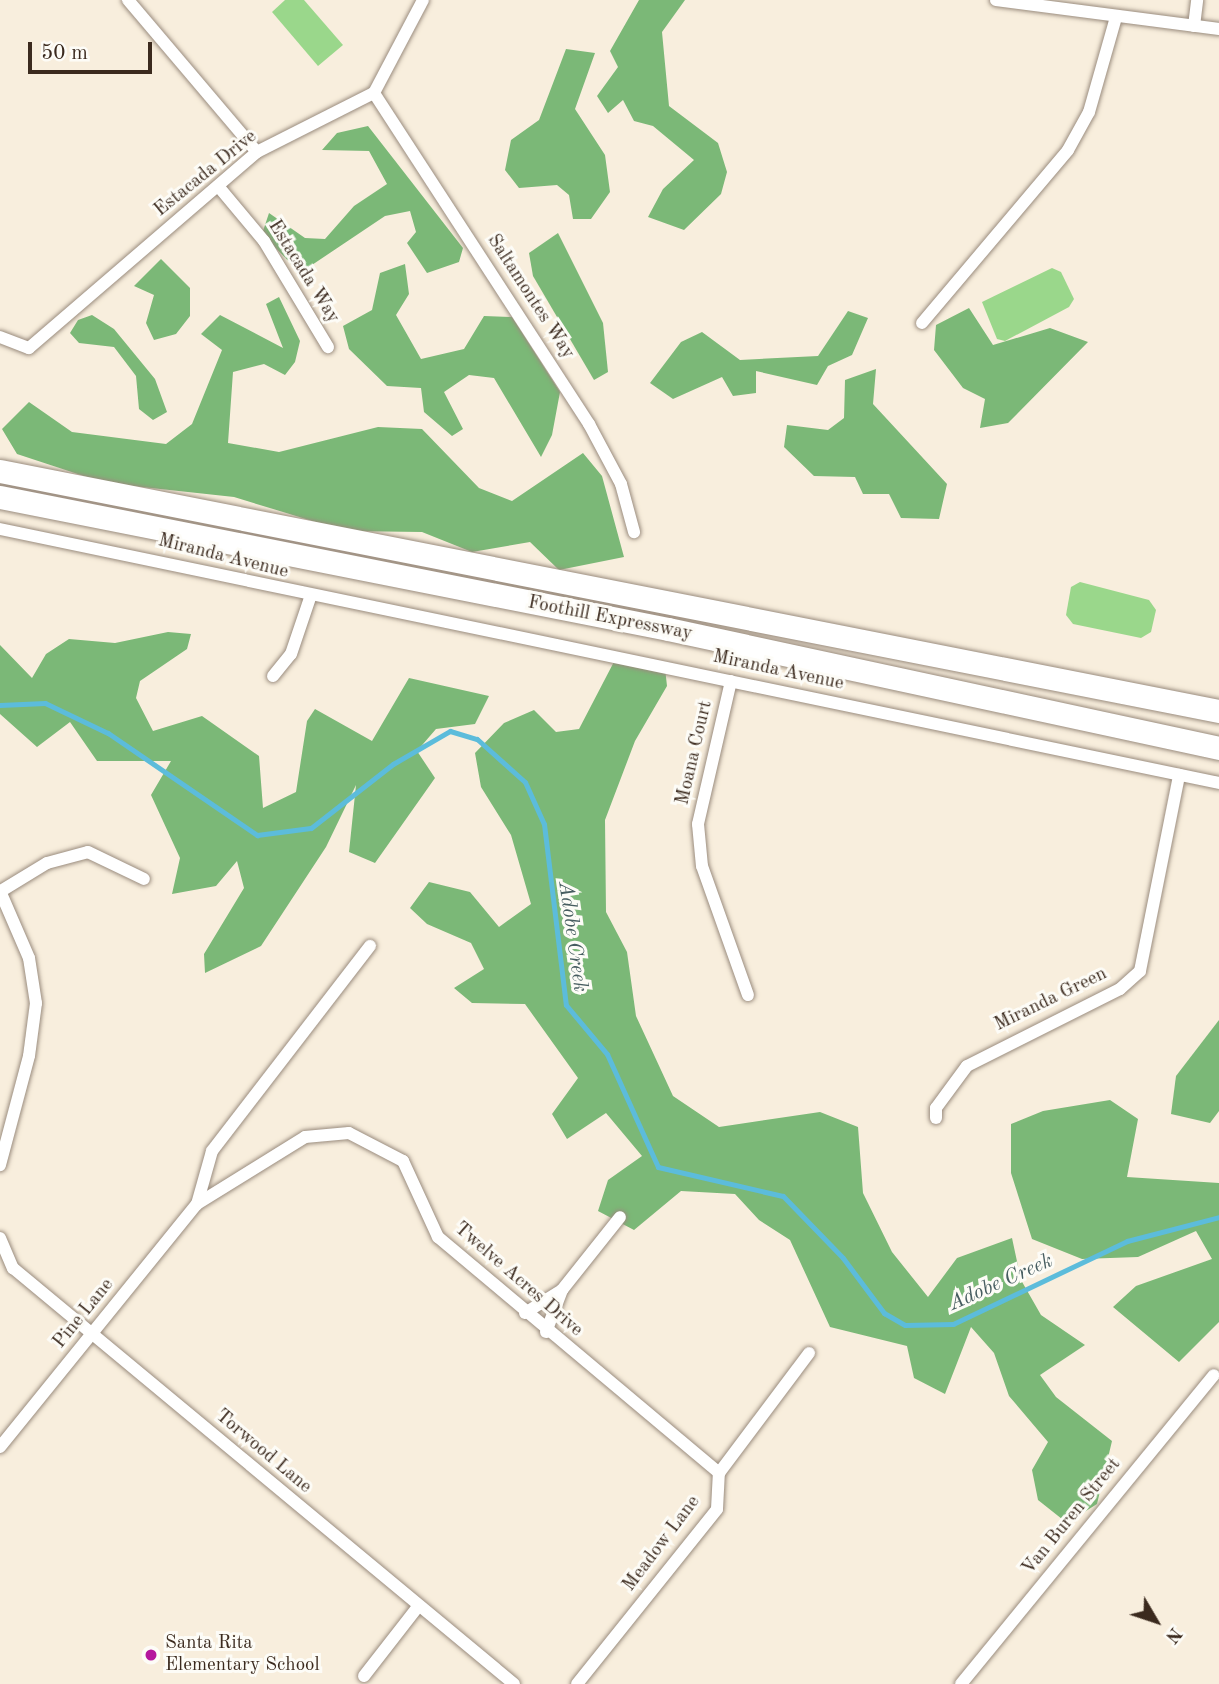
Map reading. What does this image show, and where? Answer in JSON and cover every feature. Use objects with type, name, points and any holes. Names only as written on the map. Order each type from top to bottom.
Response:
[{"type":"highway","name":"Foothill Expressway","points":[[0,471],[1219,711]]},
{"type":"highway","name":"Foothill Expressway","points":[[0,497],[668,629],[1219,748]]},
{"type":"street","points":[[128,0],[257,152]]},
{"type":"street","points":[[374,93],[423,0]]},
{"type":"street","points":[[996,0],[1219,29]]},
{"type":"street","points":[[1194,26],[1197,0]]},
{"type":"street","points":[[922,323],[1068,150],[1089,112],[1116,17]]},
{"type":"street","name":"Estacada Drive","points":[[0,337],[29,348],[257,152],[374,93]]},
{"type":"street","name":"Saltamontes Way","points":[[374,93],[589,424],[621,484],[634,532]]},
{"type":"street","name":"Estacada Way","points":[[218,186],[264,241],[328,348]]},
{"type":"street","name":"Miranda Avenue","points":[[0,529],[77,541],[310,598],[731,681],[1219,783]]},
{"type":"street","points":[[273,676],[291,654],[310,598]]},
{"type":"street","name":"Moana Court","points":[[731,681],[698,824],[702,866],[748,995]]},
{"type":"street","name":"Miranda Green","points":[[936,1118],[936,1108],[967,1066],[1120,989],[1140,971],[1179,775]]},
{"type":"street","points":[[0,1165],[29,1056],[36,1003],[29,958],[0,891],[47,863],[88,852],[144,879]]},
{"type":"street","points":[[197,1204],[212,1151],[370,946]]},
{"type":"street","name":"Twelve Acres Drive","points":[[197,1204],[305,1137],[349,1133],[403,1161],[438,1237],[546,1332],[719,1473]]},
{"type":"street","name":"Pine Lane","points":[[0,1447],[197,1204]]},
{"type":"street","points":[[546,1332],[562,1290],[620,1217]]},
{"type":"street","name":"Torwood Lane","points":[[0,1238],[13,1268],[94,1332],[417,1608],[514,1684]]},
{"type":"street","points":[[525,1313],[562,1290]]},
{"type":"street","points":[[719,1473],[809,1353]]},
{"type":"street","name":"Van Buren Street","points":[[961,1684],[1214,1375]]},
{"type":"street","name":"Meadow Lane","points":[[576,1684],[717,1509],[719,1473]]},
{"type":"street","points":[[364,1676],[417,1608]]},
{"type":"green space","points":[[285,0],[304,0],[343,45],[318,66],[272,12]]},
{"type":"green space","points":[[639,0],[685,0],[662,32],[669,106],[718,143],[727,172],[721,194],[684,230],[648,217],[663,189],[694,160],[653,126],[634,121],[623,100],[608,113],[597,96],[618,67],[610,51]]},
{"type":"green space","points":[[566,49],[595,53],[575,109],[605,155],[610,192],[591,219],[573,219],[569,195],[557,185],[519,188],[505,170],[511,140],[539,120]]},
{"type":"green space","points":[[368,126],[463,248],[459,262],[427,273],[407,243],[416,232],[410,211],[385,216],[300,273],[262,234],[269,213],[305,238],[325,239],[354,206],[387,184],[369,151],[322,150],[337,133]]},
{"type":"green space","points":[[558,233],[603,323],[608,372],[594,380],[533,276],[529,253]]},
{"type":"green space","points":[[161,259],[190,288],[190,316],[176,334],[154,340],[146,323],[154,295],[134,286]]},
{"type":"green space","points":[[405,264],[409,294],[396,315],[421,359],[464,349],[484,316],[512,317],[560,392],[552,435],[541,457],[494,378],[469,375],[444,392],[463,429],[452,436],[424,412],[421,388],[387,386],[349,349],[343,326],[372,310],[380,273]]},
{"type":"green space","points":[[1052,268],[1061,272],[1074,299],[1069,307],[1005,341],[997,339],[982,302]]},
{"type":"green space","points":[[279,297],[300,341],[295,362],[285,375],[264,364],[233,372],[228,443],[279,452],[378,427],[422,429],[479,488],[512,501],[583,453],[602,476],[624,557],[559,570],[530,542],[472,552],[422,532],[345,531],[234,497],[105,483],[17,454],[2,429],[29,402],[72,432],[166,444],[192,424],[222,350],[201,334],[220,315],[283,348],[266,304]]},
{"type":"green space","points":[[969,308],[993,345],[1050,328],[1088,342],[1008,423],[980,428],[985,399],[963,388],[934,350],[936,325]]},
{"type":"green space","points":[[848,311],[868,318],[852,355],[828,366],[817,385],[756,371],[756,393],[733,396],[722,377],[673,399],[650,383],[681,342],[702,332],[740,360],[818,356]]},
{"type":"green space","points":[[92,315],[114,329],[155,379],[167,412],[153,420],[139,409],[136,376],[114,347],[79,343],[70,333],[78,320]]},
{"type":"green space","points":[[876,369],[873,404],[947,484],[939,519],[901,518],[889,494],[863,494],[855,477],[814,476],[784,447],[787,425],[828,430],[844,418],[845,380]]},
{"type":"green space","points":[[1080,582],[1149,600],[1156,610],[1151,632],[1141,638],[1073,624],[1066,615],[1071,587]]},
{"type":"green space","points":[[168,632],[191,634],[187,649],[140,681],[136,698],[153,731],[202,716],[259,756],[263,808],[296,792],[307,721],[315,709],[372,741],[409,678],[489,696],[475,724],[436,729],[417,751],[435,778],[375,863],[349,852],[356,785],[326,847],[261,946],[205,973],[204,954],[244,888],[237,861],[216,886],[172,894],[180,858],[151,795],[171,761],[97,761],[70,722],[37,747],[0,714],[0,645],[32,678],[46,654],[69,639],[115,643]]},
{"type":"green space","points":[[617,656],[665,668],[667,686],[635,741],[605,820],[606,912],[627,952],[636,1016],[673,1096],[719,1127],[820,1112],[858,1127],[863,1193],[892,1252],[928,1297],[957,1258],[1012,1238],[1021,1280],[1041,1315],[1085,1345],[1040,1375],[1056,1397],[1112,1441],[1097,1504],[1067,1523],[1038,1500],[1032,1470],[1048,1442],[1009,1396],[994,1353],[971,1327],[945,1394],[914,1378],[907,1346],[830,1327],[790,1240],[759,1220],[735,1194],[681,1191],[634,1230],[598,1211],[608,1180],[642,1156],[606,1113],[567,1139],[552,1114],[578,1078],[525,1004],[472,1003],[454,988],[484,969],[471,943],[427,924],[410,908],[429,882],[470,892],[499,927],[531,904],[511,835],[481,787],[475,753],[504,723],[534,710],[556,732],[579,729]]},
{"type":"green space","points":[[1219,1020],[1219,1111],[1210,1123],[1171,1114],[1176,1076]]},
{"type":"green space","points":[[1110,1100],[1138,1119],[1127,1177],[1219,1183],[1219,1322],[1179,1362],[1113,1307],[1136,1286],[1212,1259],[1196,1231],[1138,1257],[1082,1259],[1032,1239],[1011,1173],[1011,1124],[1043,1111]]},
{"type":"waterway","name":"Adobe Creek","points":[[0,705],[45,703],[108,733],[257,835],[311,828],[393,764],[450,731],[477,739],[525,782],[544,824],[566,1005],[607,1054],[658,1167],[783,1196],[843,1258],[884,1313],[905,1325],[953,1324],[1127,1241],[1219,1217]]},
{"type":"place","name":"Santa Rita Elementary School","points":[[151,1655]]}]
